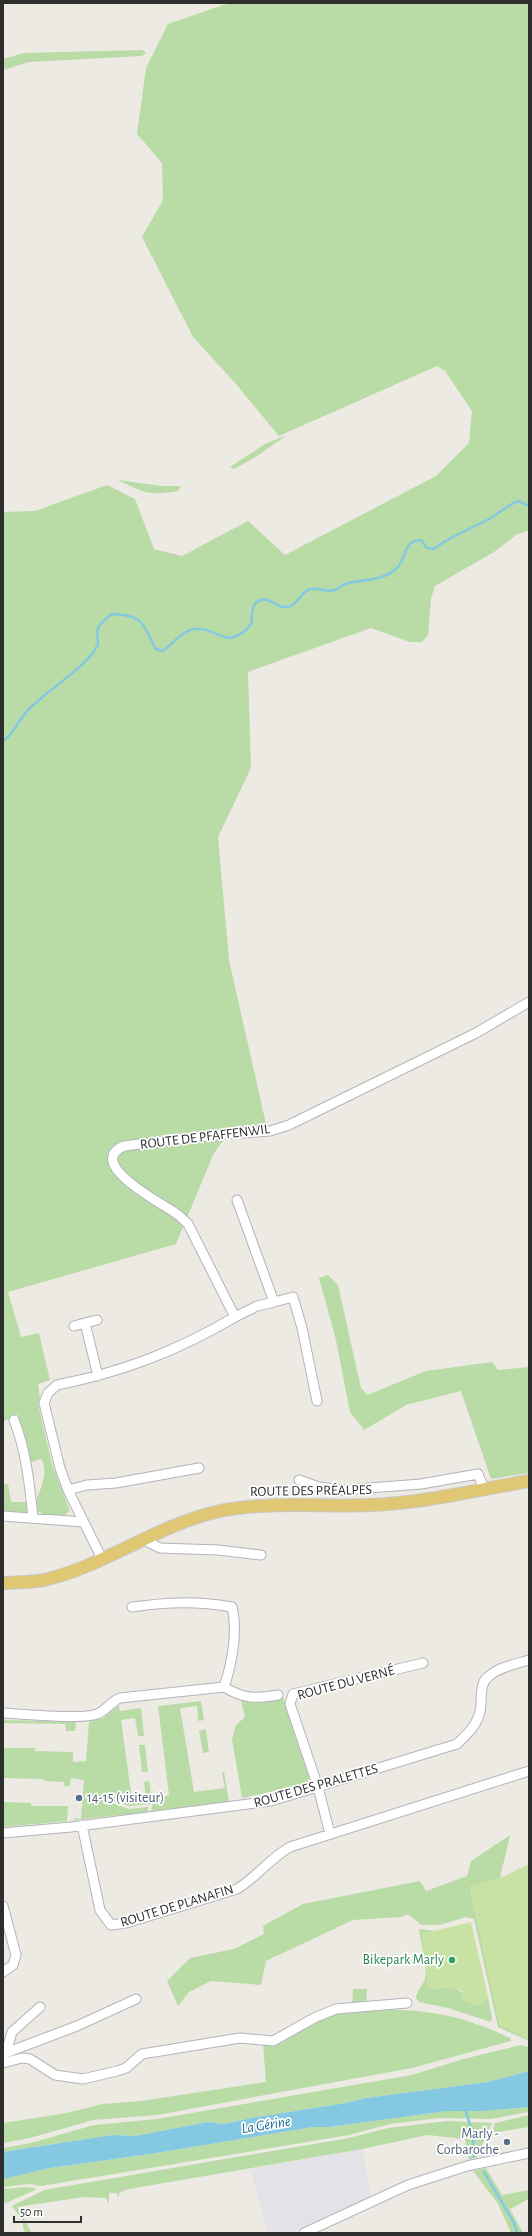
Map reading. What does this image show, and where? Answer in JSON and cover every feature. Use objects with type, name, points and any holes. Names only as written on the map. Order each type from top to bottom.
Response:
[{"type":"main road","name":"ROUTE DES PRÉALPES","points":[[3,1583],[47,1579],[102,1560],[183,1523],[218,1512],[254,1505],[370,1505],[429,1499],[529,1481]]},
{"type":"street","name":"ROUTE DE PFAFFENWIL","points":[[235,1317],[188,1224],[176,1213],[126,1180],[114,1167],[112,1159],[115,1152],[124,1146],[214,1135],[270,1131],[289,1125],[469,1037],[529,1002]]},
{"type":"street","points":[[237,1200],[274,1302]]},
{"type":"street","points":[[102,1560],[68,1490],[60,1468],[44,1403],[48,1393],[58,1385],[98,1376],[144,1362],[191,1342],[257,1306],[292,1297],[302,1328],[317,1401]]},
{"type":"street","points":[[74,1326],[97,1320]]},
{"type":"street","points":[[85,1323],[98,1376]]},
{"type":"street","points":[[14,1420],[22,1444],[31,1493],[33,1518]]},
{"type":"street","points":[[68,1490],[87,1485],[116,1483],[199,1468]]},
{"type":"street","name":"ROUTE DES PRÉALPES","points":[[299,1480],[319,1487],[343,1490],[421,1484],[478,1474],[484,1489]]},
{"type":"street","points":[[3,1516],[83,1522]]},
{"type":"street","points":[[144,1540],[160,1548],[218,1550],[261,1555]]},
{"type":"street","points":[[132,1608],[162,1603],[199,1602],[232,1607],[235,1619],[229,1673],[224,1686]]},
{"type":"street","name":"ROUTE DES PRALETTES","points":[[3,1833],[231,1808],[271,1801],[457,1744],[473,1729],[480,1712],[482,1688],[487,1677],[498,1670],[529,1660]]},
{"type":"street","name":"ROUTE DU VERNÉ","points":[[318,1787],[290,1704],[293,1694],[423,1663]]},
{"type":"street","points":[[3,1713],[88,1716],[102,1712],[113,1701],[120,1698],[224,1686],[237,1695],[257,1698],[278,1695]]},
{"type":"street","name":"ROUTE DE PLANAFIN","points":[[82,1825],[100,1910],[111,1925],[126,1923],[237,1889],[249,1882],[278,1853],[290,1846],[529,1771]]},
{"type":"street","points":[[318,1787],[330,1834]]},
{"type":"street","points":[[3,1906],[16,1955],[13,1965],[3,1972]]},
{"type":"street","points":[[4,2053],[78,2026],[136,1998]]},
{"type":"street","points":[[3,2063],[22,2058],[30,2059],[55,2075],[83,2079],[126,2068],[142,2054],[240,2038],[273,2041],[316,2017],[336,2009],[406,2004]]},
{"type":"street","points":[[4,2053],[12,2032],[40,2007]]},
{"type":"street","points":[[304,2233],[408,2185],[467,2166],[529,2154]]},
{"type":"shaded area","points":[[362,2149],[371,2198],[329,2218],[288,2233],[268,2233],[250,2169]]},
{"type":"green space","points":[[233,3],[529,3],[529,530],[516,535],[494,552],[435,586],[431,599],[428,635],[422,642],[410,642],[371,628],[248,672],[251,768],[218,837],[229,960],[266,1124],[230,1130],[213,1155],[176,1244],[8,1292],[21,1337],[39,1333],[50,1380],[38,1384],[40,1398],[38,1404],[52,1464],[70,1511],[64,1516],[45,1515],[36,1510],[34,1502],[43,1481],[43,1463],[41,1459],[28,1463],[18,1414],[3,1422],[3,512],[35,511],[107,485],[135,499],[154,549],[182,556],[248,521],[285,555],[436,476],[469,443],[472,411],[445,371],[437,366],[279,436],[236,384],[193,337],[142,237],[163,200],[162,163],[137,134],[146,68],[168,24]]},
{"type":"green space","points":[[143,50],[146,53],[142,56],[29,62],[3,70],[3,59],[24,53]]},
{"type":"green space","points":[[287,435],[254,458],[234,469],[230,467],[265,444]]},
{"type":"green space","points":[[118,480],[161,486],[181,486],[178,491],[153,493],[141,491]]},
{"type":"green space","points":[[328,1275],[338,1285],[361,1388],[367,1395],[426,1371],[492,1362],[498,1370],[529,1367],[529,1473],[491,1479],[461,1391],[406,1405],[364,1430],[350,1412],[336,1340],[319,1278]]},
{"type":"green space","points":[[3,1484],[8,1484],[11,1502],[28,1502],[28,1514],[3,1514]]},
{"type":"green space","points":[[283,1697],[310,1777],[306,1784],[242,1798],[232,1739],[236,1725],[245,1717],[241,1701]]},
{"type":"green space","points":[[201,1701],[204,1720],[198,1721],[197,1706],[180,1708],[194,1792],[225,1788],[222,1773],[224,1772],[229,1802],[151,1811],[154,1799],[169,1795],[158,1706]]},
{"type":"green space","points":[[119,1705],[120,1711],[141,1708],[144,1736],[138,1736],[135,1718],[121,1720],[132,1800],[146,1798],[144,1782],[149,1781],[152,1802],[150,1804],[129,1806],[109,1800],[109,1802],[129,1809],[148,1807],[148,1812],[74,1820],[74,1818],[81,1819],[84,1780],[71,1778],[70,1786],[64,1786],[64,1782],[46,1781],[41,1779],[3,1778],[3,1748],[35,1748],[35,1751],[73,1752],[73,1762],[86,1761],[89,1722],[103,1718]]},
{"type":"green space","points":[[3,1720],[76,1722],[75,1731],[66,1731],[65,1724],[3,1723]]},
{"type":"green space","points":[[206,1729],[209,1752],[203,1753],[199,1731]]},
{"type":"green space","points":[[139,1745],[145,1745],[148,1772],[142,1772]]},
{"type":"green space","points":[[3,1802],[31,1803],[31,1806],[68,1806],[67,1821],[3,1827]]},
{"type":"green space","points":[[510,1835],[500,1878],[470,1887],[500,2025],[529,2039],[529,2041],[498,2027],[474,1919],[466,1917],[440,1925],[421,1925],[408,1914],[401,1917],[353,1920],[266,1961],[261,1985],[211,1981],[189,1992],[178,2006],[167,1981],[190,1958],[234,1949],[264,1934],[263,1926],[303,1904],[420,1881],[426,1891],[467,1876],[471,1861]]},
{"type":"green space","points":[[529,1864],[528,2039],[500,2025],[470,1886],[500,1878]]},
{"type":"green space","name":"Bikepark Marly","points":[[471,1922],[488,1997],[477,2006],[460,1999],[463,1991],[445,1987],[434,1989],[428,1987],[422,1934]]},
{"type":"green space","points":[[419,1929],[435,1931],[422,1934],[434,1989],[448,1987],[453,1988],[467,1996],[477,2006],[488,1997],[492,2018],[491,2022],[448,2008],[419,2002],[416,1998],[426,1973]]},
{"type":"green space","points":[[353,1989],[367,1989],[366,2004],[352,2004]]},
{"type":"green space","points":[[374,2009],[428,2012],[444,2015],[475,2023],[510,2038],[511,2041],[412,2068],[157,2115],[93,2120],[30,2138],[3,2143],[3,2123],[67,2113],[102,2104],[141,2101],[266,2082],[263,2045],[271,2045],[285,2040],[326,2016]]},
{"type":"green space","points":[[521,2045],[529,2047],[529,2071],[488,2082],[366,2098],[346,2103],[251,2118],[224,2124],[208,2122],[135,2136],[112,2135],[3,2152],[3,2148],[31,2143],[94,2125],[157,2119],[412,2075],[463,2059]]},
{"type":"green space","points":[[529,2107],[529,2112],[491,2119],[440,2118],[390,2124],[349,2135],[41,2186],[29,2184],[3,2187],[3,2179],[50,2168],[150,2154],[313,2127],[329,2127],[447,2111],[483,2111]]},
{"type":"green space","points":[[529,2115],[529,2127],[492,2133],[495,2123]]},
{"type":"green space","points":[[447,2121],[492,2123],[477,2157],[469,2160],[465,2139],[428,2135],[362,2149],[129,2189],[120,2192],[118,2198],[117,2193],[109,2193],[109,2204],[106,2198],[84,2197],[17,2207],[32,2233],[26,2233],[23,2228],[23,2221],[12,2206],[44,2190],[349,2138],[388,2128]]},
{"type":"green space","points":[[486,2168],[502,2195],[529,2190],[529,2199],[510,2209],[523,2233],[511,2233],[498,2204],[473,2171]]},
{"type":"green space","points":[[28,2187],[37,2189],[6,2203],[3,2202],[3,2189]]},
{"type":"water","name":"La Gérine","points":[[529,2071],[529,2107],[483,2111],[447,2111],[329,2127],[313,2127],[150,2154],[50,2168],[3,2179],[3,2152],[112,2135],[135,2136],[208,2122],[224,2124],[251,2118],[346,2103],[366,2098],[488,2082]]},
{"type":"waterway","points":[[3,741],[36,702],[86,661],[98,644],[97,633],[100,624],[112,614],[137,619],[142,623],[156,649],[163,651],[182,634],[190,630],[207,630],[228,638],[235,637],[243,632],[252,623],[252,611],[255,603],[258,601],[267,600],[279,606],[287,607],[294,604],[307,590],[317,589],[332,591],[348,583],[387,575],[397,568],[408,546],[415,541],[421,540],[427,548],[434,549],[447,540],[489,519],[518,501],[529,506]]},
{"type":"waterway","points":[[465,2109],[473,2134],[474,2157]]},
{"type":"waterway","points":[[484,2172],[514,2223],[517,2233]]},
{"type":"place","name":"14-15 (visiteur)","points":[[79,1798]]},
{"type":"place","name":"Bikepark Marly","points":[[452,1960]]},
{"type":"place","name":"Marly - Corbaroche","points":[[507,2142]]}]
